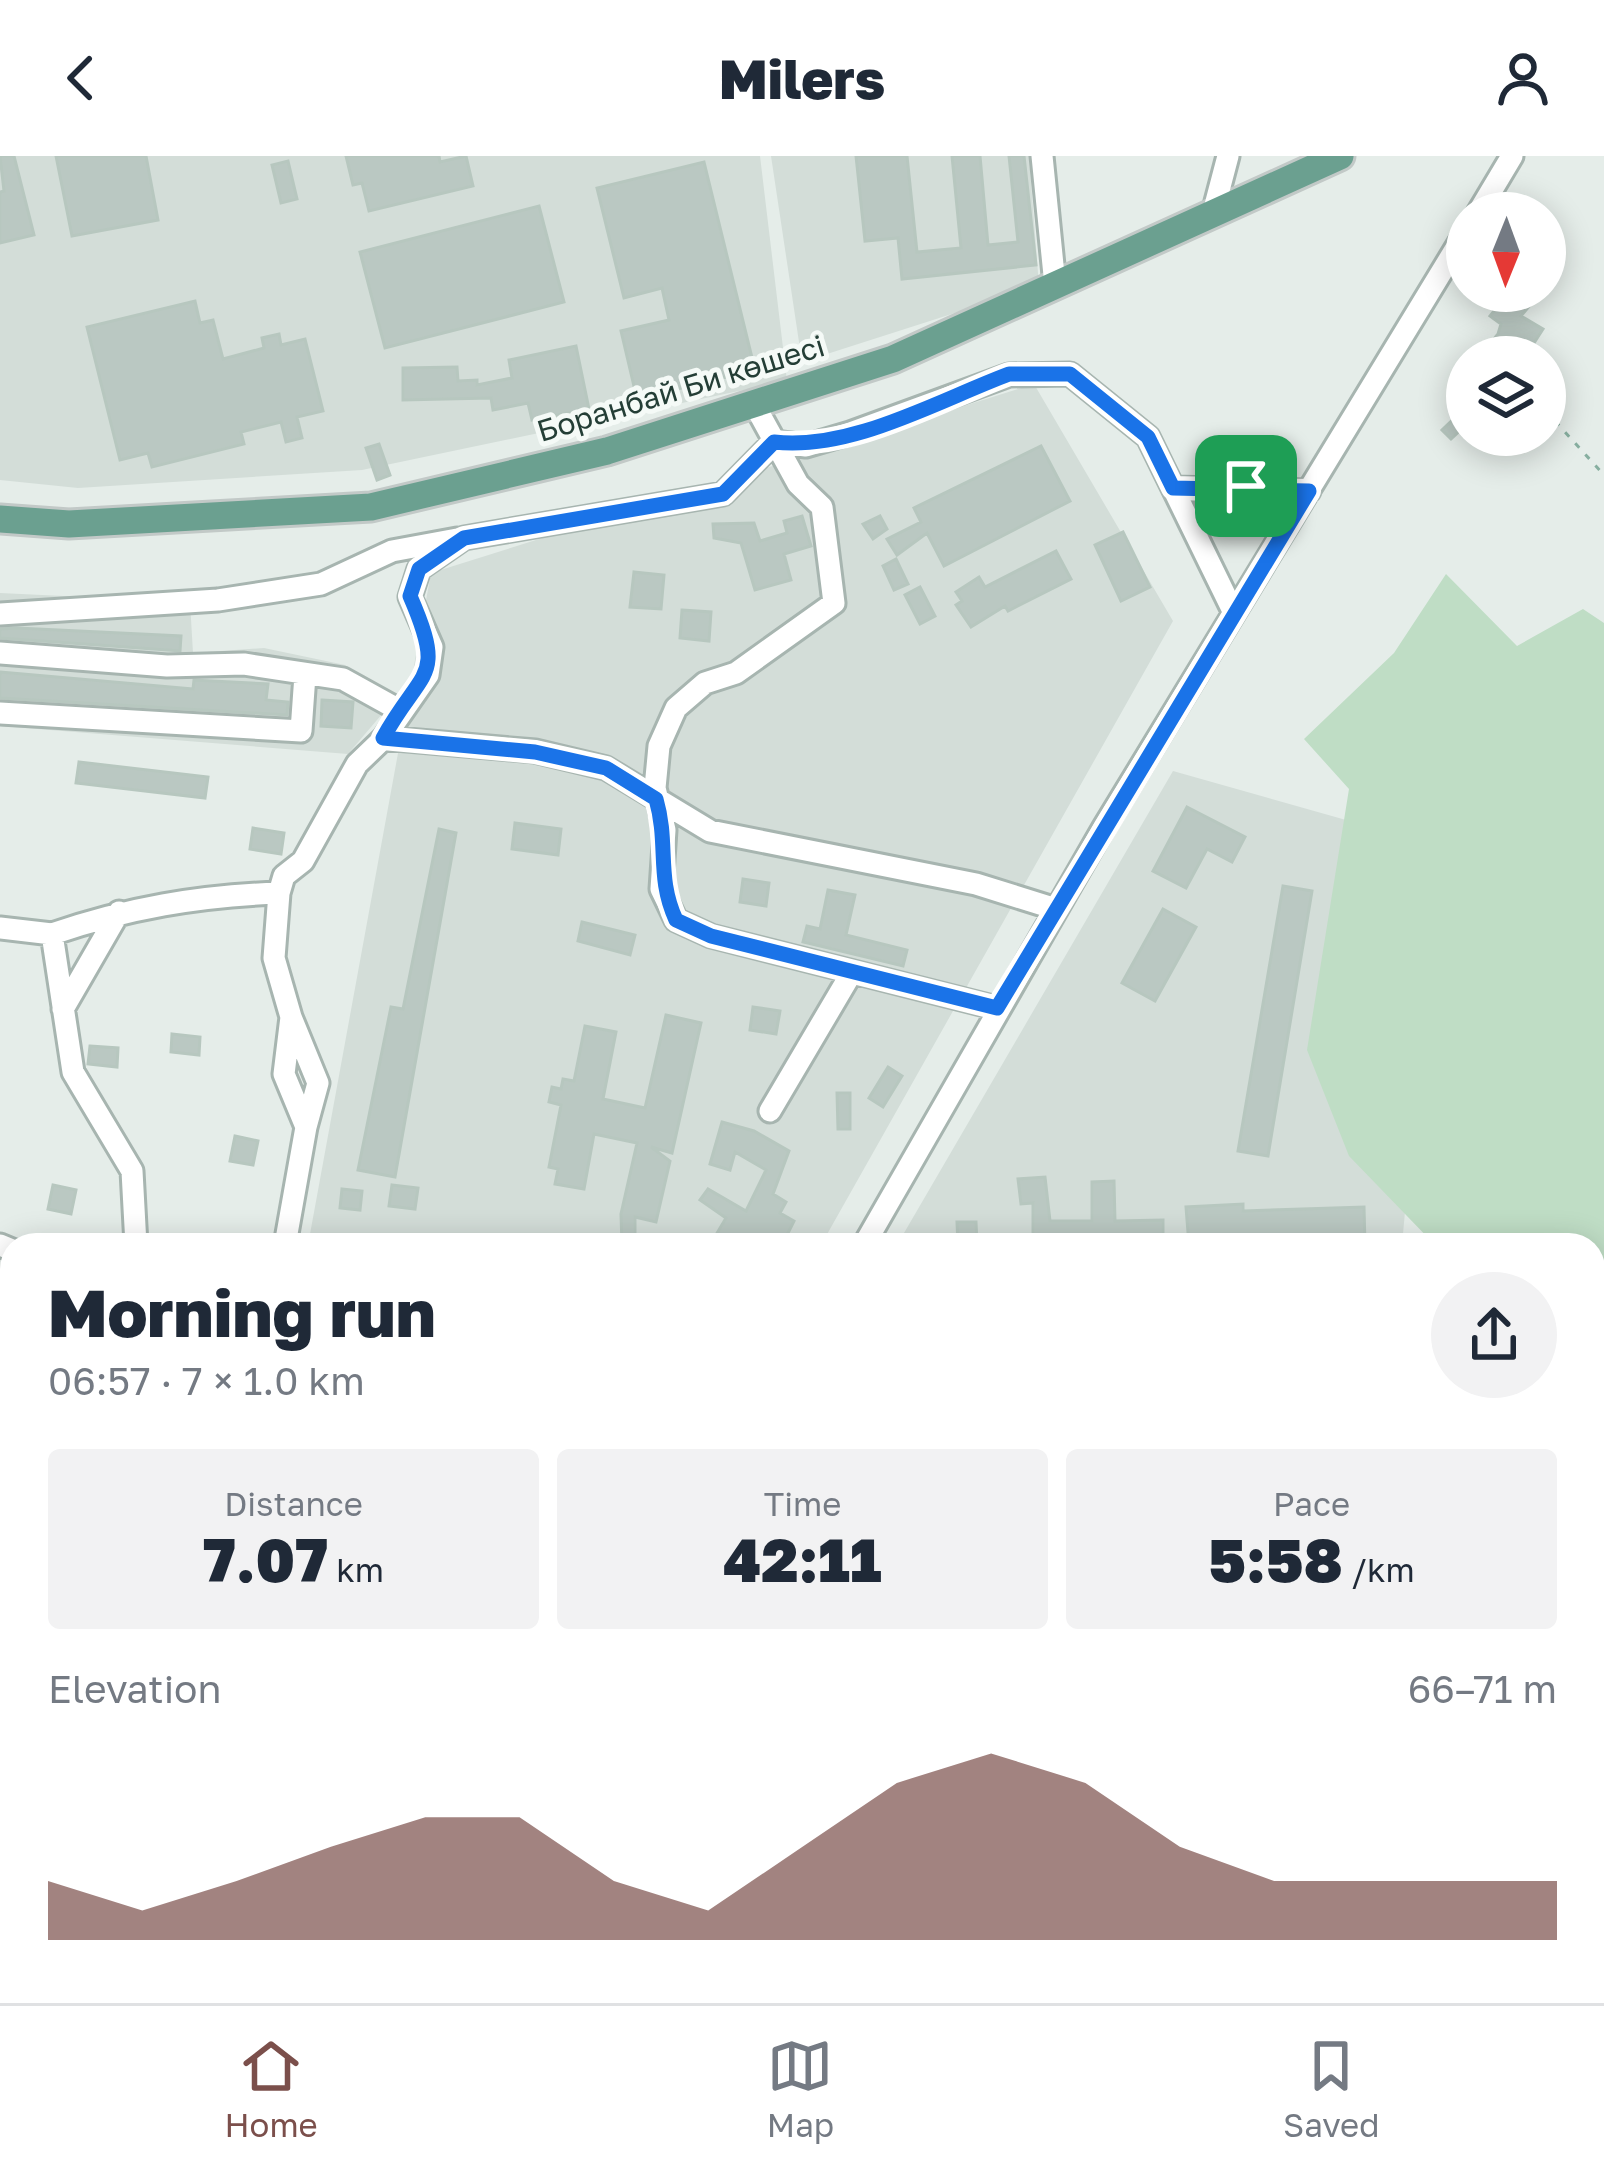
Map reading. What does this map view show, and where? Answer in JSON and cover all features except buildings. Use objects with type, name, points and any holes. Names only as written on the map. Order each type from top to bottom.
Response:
[{"type":"main road","name":"Боранбай Би көшесі","points":[[0,519],[69,524],[370,507],[607,451],[893,359],[1340,156]]},
{"type":"street","points":[[1042,156],[1055,285]]},
{"type":"street","points":[[1213,213],[1228,156]]},
{"type":"street","points":[[1491,192],[1512,156]]},
{"type":"street","points":[[871,1233],[997,1008],[1446,265]]},
{"type":"street","points":[[774,442],[806,446],[850,434],[1009,374],[1070,374],[1148,437],[1234,614]]},
{"type":"street","points":[[754,404],[798,484],[822,507],[834,603],[736,673],[705,683],[676,708],[659,746],[656,799],[665,830],[661,889],[676,920],[711,936],[997,1008]]},
{"type":"street","points":[[0,614],[218,600],[322,584],[392,551],[723,494],[774,442]]},
{"type":"street","points":[[1173,488],[1309,491]]},
{"type":"street","points":[[287,1233],[306,1126],[284,1074],[291,1017],[274,958],[279,893],[284,876],[303,861],[357,764],[383,738],[428,675],[432,647],[410,596],[419,569],[464,538]]},
{"type":"street","points":[[0,653],[167,666],[244,664],[343,679],[399,710]]},
{"type":"street","points":[[0,713],[301,731],[305,675]]},
{"type":"street","points":[[383,738],[535,752],[606,768],[710,831],[976,884],[1056,909]]},
{"type":"street","points":[[0,928],[52,934],[119,912],[199,896],[279,893]]},
{"type":"street","points":[[63,1009],[119,912]]},
{"type":"street","points":[[52,934],[73,1072],[132,1171],[135,1233]]},
{"type":"street","points":[[770,1111],[852,972]]},
{"type":"path","points":[[1566,433],[1604,475]]},
{"type":"shaded area","points":[[0,156],[760,156],[787,381],[362,470],[78,488],[0,480]]},
{"type":"shaded area","points":[[771,156],[1029,156],[1039,286],[802,362]]},
{"type":"shaded area","points":[[1034,384],[1173,621],[828,1233],[310,1233],[431,573]]},
{"type":"shaded area","points":[[0,593],[190,602],[193,653],[264,648],[345,665],[394,700],[348,754],[0,726]]},
{"type":"shaded area","points":[[1173,771],[1438,846],[1403,1233],[904,1233]]},
{"type":"green space","points":[[1446,574],[1517,646],[1583,609],[1604,623],[1604,1233],[1423,1233],[1349,1156],[1307,1050],[1349,789],[1304,739],[1394,653]]},
{"type":"route","points":[[1009,374],[1070,374],[1148,437],[1173,488],[1246,486],[1309,491],[997,1008],[711,936],[676,920],[661,889],[665,830],[656,799],[606,768],[535,752],[418,745],[383,738],[428,675],[432,647],[410,596],[419,569],[464,538],[723,494],[774,442],[806,446],[850,434],[1009,374]]}]
